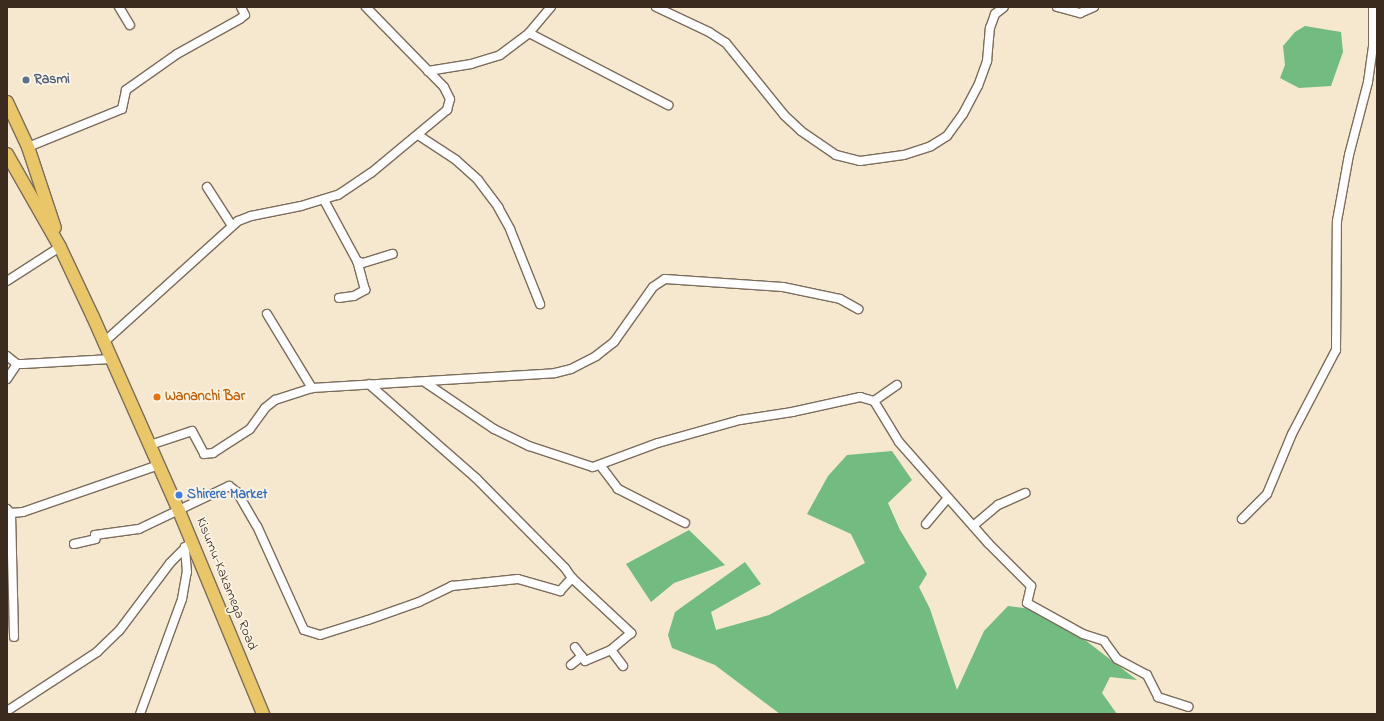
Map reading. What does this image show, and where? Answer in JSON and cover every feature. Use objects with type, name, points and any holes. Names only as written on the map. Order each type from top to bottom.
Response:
[{"type":"highway","name":"Kisumu-Kakamega Road","points":[[7,102],[11,123],[28,147],[60,247]]},
{"type":"highway","name":"Kisumu-Kakamega Road","points":[[7,154],[60,247],[179,511],[188,544],[263,714]]},
{"type":"street","points":[[119,7],[130,25]]},
{"type":"street","points":[[28,147],[122,109],[126,90],[177,54],[240,19],[245,15],[241,7]]},
{"type":"street","points":[[103,343],[232,226],[251,216],[324,200],[359,182],[447,110],[450,99],[444,87],[366,7]]},
{"type":"street","points":[[428,71],[489,60],[504,52],[529,33],[551,7]]},
{"type":"street","points":[[656,7],[709,32],[726,43],[784,115],[801,131],[836,155],[860,161],[904,155],[931,146],[947,136],[963,114],[978,86],[987,61],[990,28],[995,14],[1004,7]]},
{"type":"street","points":[[1057,7],[1080,13],[1094,7]]},
{"type":"street","points":[[1242,519],[1267,494],[1292,434],[1336,350],[1337,221],[1349,155],[1368,82],[1373,45],[1373,7]]},
{"type":"street","points":[[529,33],[668,104]]},
{"type":"street","points":[[418,135],[456,160],[478,180],[498,207],[516,241],[540,304]]},
{"type":"street","points":[[207,187],[232,226]]},
{"type":"street","points":[[324,200],[357,261],[365,290],[354,296],[339,298]]},
{"type":"street","points":[[7,280],[60,247]]},
{"type":"street","points":[[357,261],[363,263],[393,254]]},
{"type":"street","points":[[150,445],[192,431],[204,454],[213,453],[250,429],[265,408],[275,400],[312,388],[369,384],[426,383],[555,373],[571,369],[596,356],[614,342],[652,287],[665,278],[782,287],[840,299],[858,309]]},
{"type":"street","points":[[267,314],[312,388]]},
{"type":"street","points":[[7,356],[17,364],[111,359]]},
{"type":"street","points":[[7,379],[17,364]]},
{"type":"street","points":[[426,383],[462,410],[529,446],[578,464],[593,467],[658,443],[740,420],[792,412],[860,397],[874,401],[899,442],[973,526],[1031,586],[1027,603],[1083,634],[1104,641],[1117,659],[1147,675],[1158,697],[1188,707]]},
{"type":"street","points":[[369,384],[476,478],[572,578],[631,633],[611,650],[585,661],[575,647]]},
{"type":"street","points":[[874,401],[897,386]]},
{"type":"street","points":[[14,637],[8,512],[23,512],[159,465]]},
{"type":"street","points":[[600,465],[618,489],[685,523]]},
{"type":"street","points":[[74,544],[95,539],[95,536],[139,529],[179,511],[226,486],[237,492],[257,526],[304,630],[320,635],[404,607],[452,586],[518,579],[560,591],[572,578]]},
{"type":"street","points":[[973,526],[998,505],[1025,493]]},
{"type":"street","points":[[926,524],[948,498]]},
{"type":"street","points":[[7,711],[96,652],[119,631],[188,544]]},
{"type":"street","points":[[140,714],[182,599],[187,572],[188,544]]},
{"type":"street","points":[[611,650],[622,666]]},
{"type":"street","points":[[571,665],[582,656]]},
{"type":"green space","points":[[1305,26],[1341,32],[1343,52],[1331,86],[1299,88],[1280,78],[1285,65],[1283,46],[1295,32]]},
{"type":"green space","points":[[892,451],[912,480],[888,503],[900,530],[927,574],[919,587],[930,609],[957,690],[984,631],[1008,606],[1031,609],[1085,640],[1137,680],[1110,677],[1102,693],[1117,714],[780,714],[715,665],[672,648],[668,635],[675,612],[745,562],[761,584],[711,612],[716,630],[769,615],[865,563],[851,534],[807,514],[828,476],[847,455]]},
{"type":"green space","points":[[689,530],[725,565],[674,583],[651,602],[626,564]]},
{"type":"place","name":"Rasmi","points":[[26,80]]},
{"type":"place","name":"Wananchi Bar","points":[[157,397]]},
{"type":"place","name":"Shirere Market","points":[[179,495]]}]
